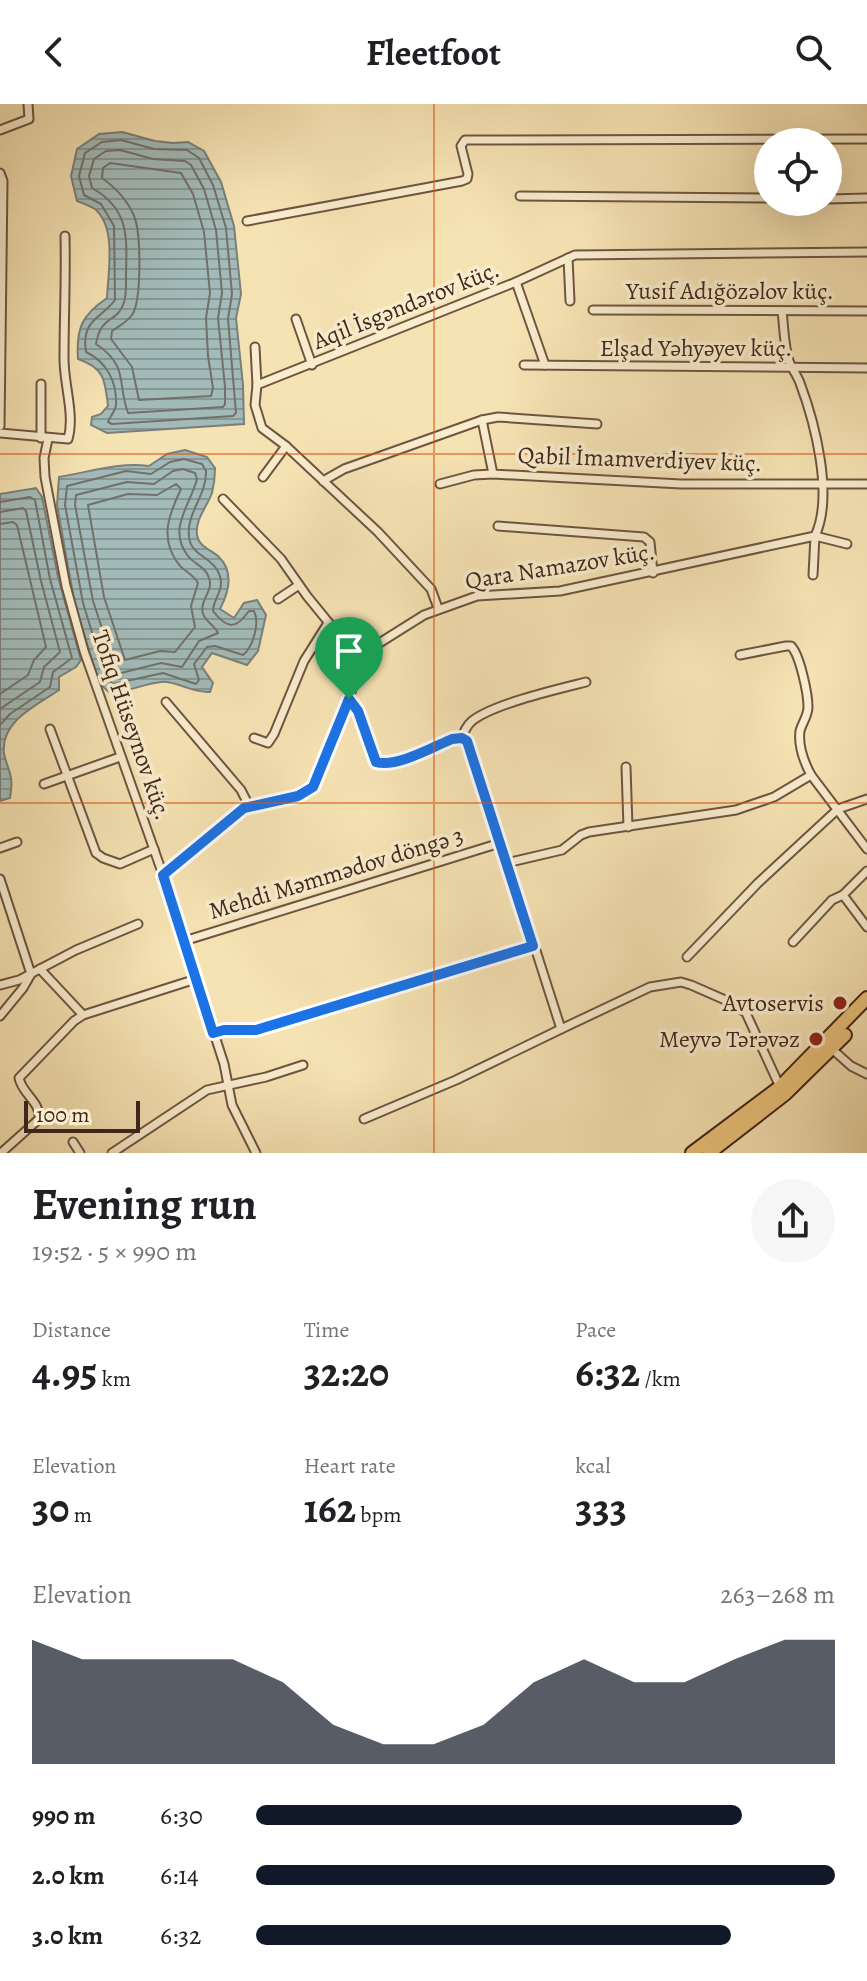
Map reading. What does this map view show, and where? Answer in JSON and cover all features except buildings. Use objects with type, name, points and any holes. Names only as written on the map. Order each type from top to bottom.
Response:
[{"type":"main road","points":[[710,1153],[785,1094],[867,998]]},
{"type":"main road","points":[[692,1153],[780,1087],[867,1009]]},
{"type":"street","points":[[0,130],[29,119],[28,104]]},
{"type":"street","points":[[247,221],[462,181],[467,179],[468,174],[461,146],[465,140],[867,139]]},
{"type":"street","points":[[0,173],[3,181],[0,426]]},
{"type":"street","points":[[520,196],[754,198]]},
{"type":"street","points":[[842,199],[867,198]]},
{"type":"street","points":[[0,433],[63,441],[70,434],[64,358],[67,289],[65,236]]},
{"type":"street","name":"Aqil İsgəndərov küç.","points":[[257,385],[581,254],[867,252]]},
{"type":"street","points":[[568,258],[570,301]]},
{"type":"street","points":[[516,282],[545,365]]},
{"type":"street","name":"Yusif Adığözəlov küç.","points":[[593,310],[867,311]]},
{"type":"street","points":[[782,311],[787,355],[801,386],[818,447],[823,484],[813,575]]},
{"type":"street","points":[[296,319],[312,365]]},
{"type":"street","points":[[255,347],[255,405],[260,425],[286,446],[422,578],[435,596],[438,608]]},
{"type":"street","name":"Elşad Yəhyəyev küç.","points":[[524,365],[867,368]]},
{"type":"street","name":"Tofiq Hüseynov küç.","points":[[41,384],[45,477],[66,586],[84,651],[163,875],[213,1033],[232,1105],[256,1153]]},
{"type":"street","points":[[323,481],[344,469],[482,420],[498,417],[597,424]]},
{"type":"street","name":"Qabil İmamverdiyev küç.","points":[[482,420],[493,474],[681,484],[867,484]]},
{"type":"street","points":[[263,477],[286,446]]},
{"type":"street","points":[[440,484],[474,475],[493,474]]},
{"type":"street","points":[[163,875],[181,863],[237,812],[249,806],[267,805],[298,796],[313,787],[349,699],[360,661],[281,559],[223,499]]},
{"type":"street","points":[[498,526],[644,537],[650,542],[653,573]]},
{"type":"street","points":[[815,536],[847,544]]},
{"type":"street","name":"Qara Namazov küç.","points":[[360,661],[396,630],[438,608],[477,596],[560,591],[815,536]]},
{"type":"street","points":[[278,599],[299,585]]},
{"type":"street","points":[[254,738],[268,743],[274,734],[304,661],[328,623]]},
{"type":"street","points":[[740,655],[786,646],[791,646],[797,653],[808,703],[807,716],[800,729],[802,749],[811,775],[867,849]]},
{"type":"street","points":[[462,738],[469,723],[483,715],[586,682]]},
{"type":"street","points":[[349,699],[358,711],[376,762],[385,765],[396,762],[452,739],[462,738],[470,744],[561,1029]]},
{"type":"street","points":[[166,702],[241,790],[249,806]]},
{"type":"street","points":[[50,729],[100,856],[125,863],[154,849]]},
{"type":"street","points":[[44,784],[120,757]]},
{"type":"street","points":[[626,767],[628,827]]},
{"type":"street","points":[[506,863],[562,850],[589,832],[736,810],[774,797],[811,775]]},
{"type":"street","points":[[687,957],[758,883],[838,809],[867,799]]},
{"type":"street","points":[[0,848],[17,842]]},
{"type":"street","name":"Mehdi Məmmədov döngə 3","points":[[184,941],[500,843]]},
{"type":"street","points":[[793,942],[832,900],[843,895],[867,871]]},
{"type":"street","points":[[0,879],[31,974],[0,1016]]},
{"type":"street","points":[[843,895],[867,927]]},
{"type":"street","points":[[0,985],[31,974],[76,950],[138,924]]},
{"type":"street","points":[[213,1033],[256,1030],[533,946]]},
{"type":"street","points":[[40,969],[83,1015]]},
{"type":"street","points":[[1,1153],[39,1119],[39,1108],[21,1086],[19,1078],[63,1030],[83,1015],[196,979]]},
{"type":"street","points":[[364,1119],[456,1080],[650,987],[681,982],[732,1003],[746,1013],[780,1087]]},
{"type":"street","points":[[829,1045],[851,1066],[867,1074]]},
{"type":"street","points":[[112,1153],[207,1090],[303,1065]]},
{"type":"street","points":[[73,1142],[80,1153]]},
{"type":"water","points":[[122,132],[155,141],[188,142],[204,151],[221,182],[234,226],[241,294],[236,318],[244,424],[107,433],[91,425],[92,417],[101,414],[108,406],[106,389],[99,371],[78,359],[78,339],[86,317],[107,298],[109,239],[102,217],[95,209],[77,201],[71,176],[77,149],[99,134]]},
{"type":"water","points":[[185,450],[207,457],[215,468],[212,493],[200,518],[197,535],[226,568],[228,589],[220,609],[234,618],[244,603],[257,600],[266,615],[258,651],[247,665],[212,653],[202,667],[213,683],[210,692],[166,682],[110,693],[99,683],[75,605],[57,505],[59,477],[115,466],[149,466],[167,454]]},
{"type":"water","points":[[36,488],[42,497],[58,577],[81,660],[76,667],[59,677],[59,690],[21,716],[8,732],[4,754],[11,790],[10,798],[0,801],[0,494]]},
{"type":"place","name":"Avtoservis","points":[[840,1003]]},
{"type":"place","name":"Meyvə Tərəvəz","points":[[816,1039]]},
{"type":"route","points":[[349,699],[358,711],[376,762],[385,765],[396,762],[452,739],[462,738],[470,744],[533,946],[256,1030],[232,1029],[213,1033],[163,875],[181,863],[237,812],[249,806],[267,805],[298,796],[313,787],[349,699]]}]
